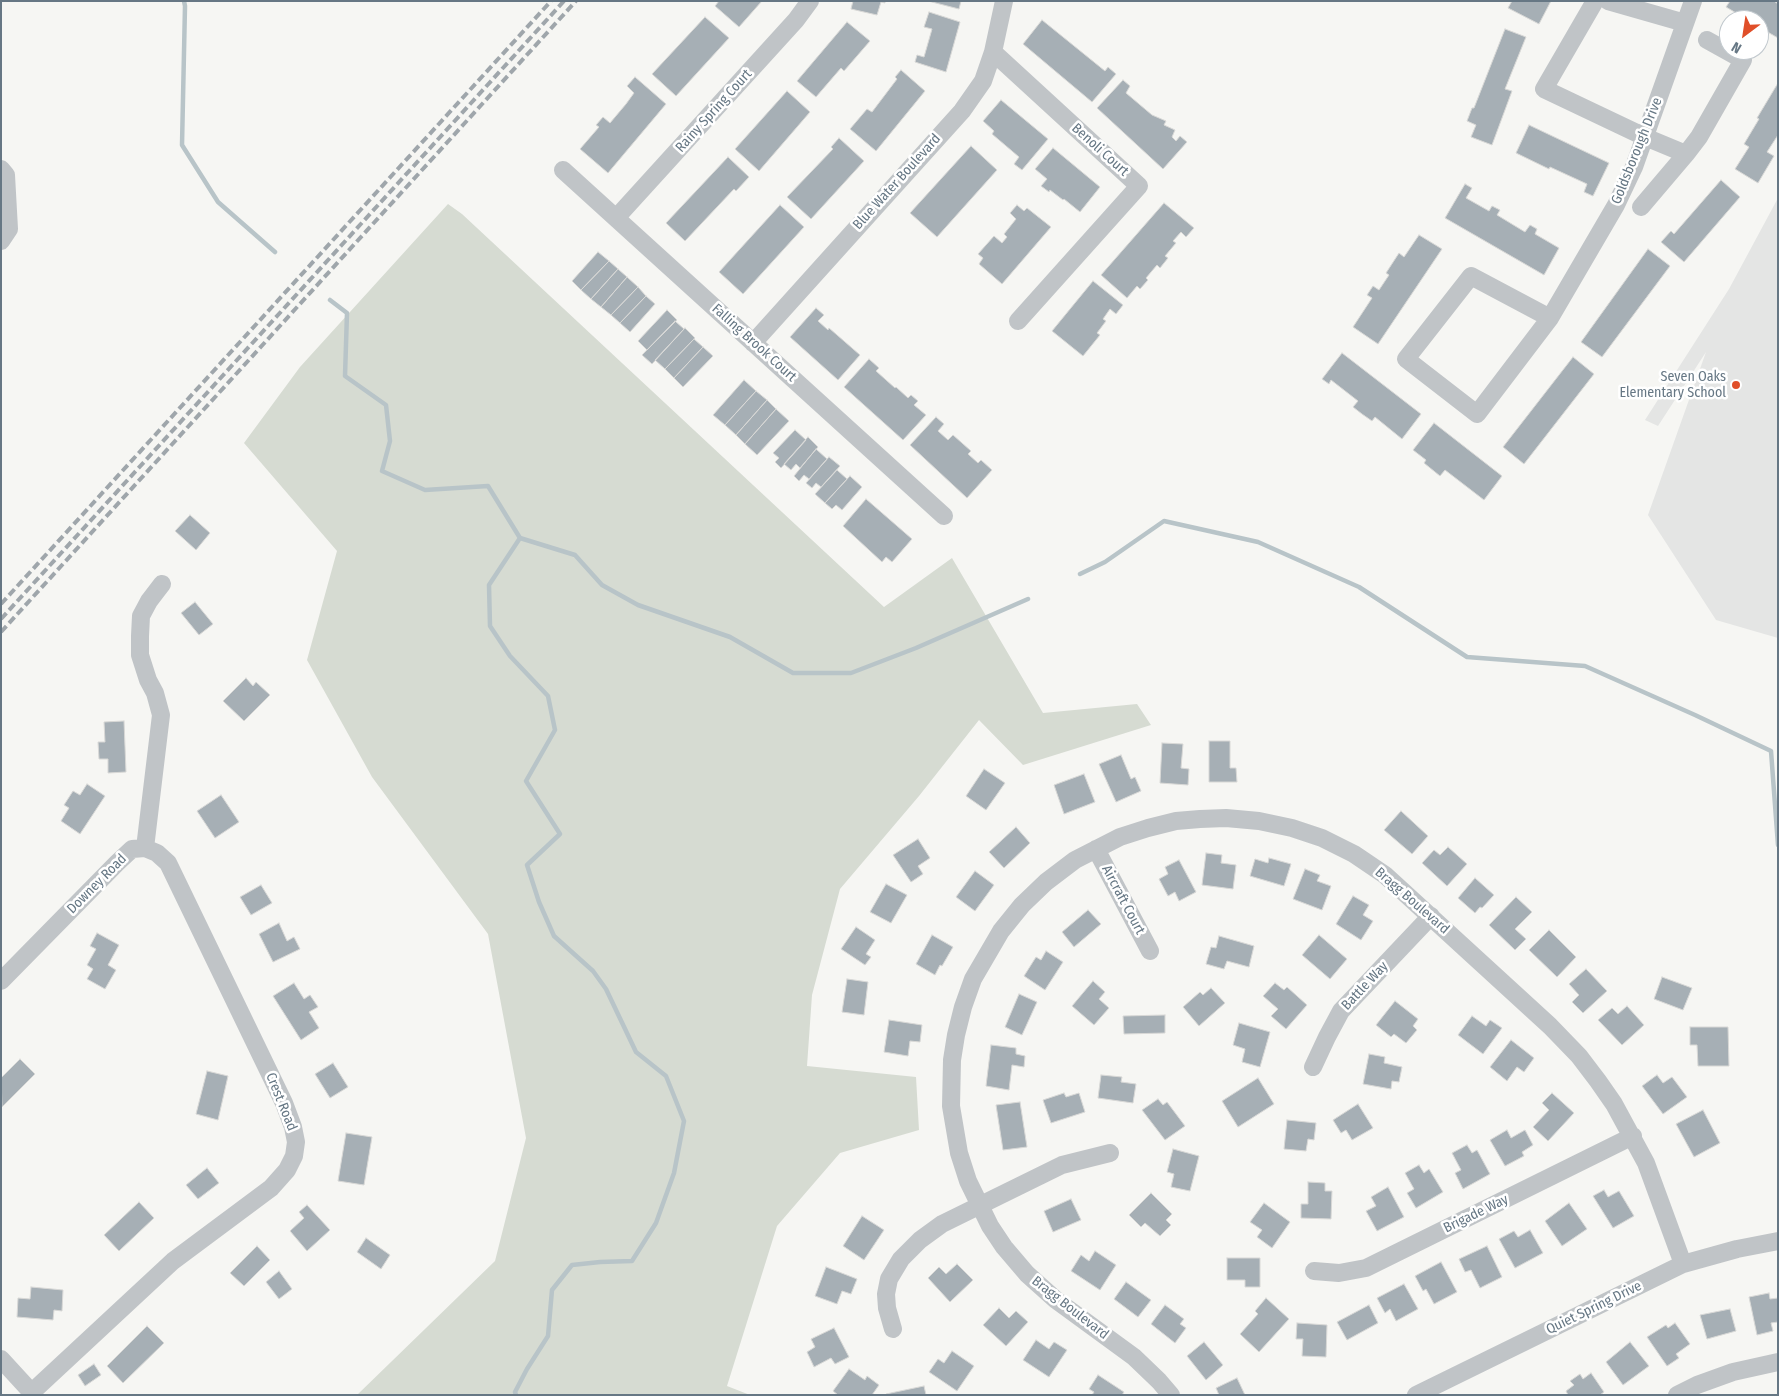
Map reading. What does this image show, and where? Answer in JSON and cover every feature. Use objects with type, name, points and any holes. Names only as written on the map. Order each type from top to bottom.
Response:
[{"type":"street","name":"Rainy Spring Court","points":[[616,218],[796,20],[810,1]]},
{"type":"street","name":"Blue Water Boulevard","points":[[753,343],[962,111],[983,80],[993,52],[1004,1]]},
{"type":"street","points":[[1595,1],[1544,89],[1645,138],[1686,154]]},
{"type":"street","points":[[1608,1],[1685,23]]},
{"type":"street","name":"Goldsborough Drive","points":[[1550,318],[1471,276],[1406,359],[1477,414],[1550,318],[1616,205],[1645,138],[1693,1]]},
{"type":"street","points":[[1641,207],[1699,137],[1743,60],[1707,40]]},
{"type":"street","name":"Benoli Court","points":[[993,52],[1140,186],[1018,321]]},
{"type":"street","points":[[1,168],[6,175],[9,229],[1,241]]},
{"type":"street","name":"Falling Brook Court","points":[[563,170],[944,516]]},
{"type":"street","name":"Downey Road","points":[[1,981],[117,863],[132,850],[145,848],[161,715],[155,693],[148,680],[140,655],[141,616],[149,601],[162,584]]},
{"type":"street","name":"Bragg Boulevard","points":[[1170,1395],[1159,1381],[1134,1357],[1056,1300],[1027,1274],[1004,1247],[979,1206],[968,1181],[959,1153],[951,1106],[952,1060],[963,1007],[973,980],[1001,931],[1022,905],[1046,882],[1075,860],[1120,837],[1176,822],[1226,818],[1259,821],[1292,828],[1322,838],[1354,854],[1385,875],[1550,1026],[1579,1056],[1614,1104],[1633,1136],[1656,1189],[1683,1264]]},
{"type":"street","name":"Crest Road","points":[[33,1394],[173,1261],[271,1188],[288,1170],[294,1156],[296,1142],[293,1127],[284,1103],[190,907],[168,863],[157,853],[145,848]]},
{"type":"street","name":"Aircraft Court","points":[[1096,849],[1150,950]]},
{"type":"street","name":"Battle Way","points":[[1314,1067],[1327,1036],[1341,1011],[1431,916]]},
{"type":"street","name":"Brigade Way","points":[[1314,1271],[1339,1273],[1366,1268],[1633,1136]]},
{"type":"street","points":[[893,1329],[887,1308],[886,1294],[889,1280],[902,1259],[920,1240],[942,1224],[1062,1165],[1110,1153]]},
{"type":"street","name":"Quiet Spring Drive","points":[[1416,1395],[1683,1264],[1736,1249],[1778,1241]]},
{"type":"street","points":[[1,1359],[33,1394]]},
{"type":"street","points":[[1677,1395],[1697,1385],[1733,1372],[1778,1362]]},
{"type":"shaded area","name":"Seven Oaks Elementary School","points":[[1778,198],[1778,638],[1716,620],[1648,515],[1706,352],[1658,426],[1645,420],[1729,289]]},
{"type":"shaded area","points":[[448,204],[462,214],[884,607],[952,558],[1043,713],[1137,704],[1151,725],[1023,765],[979,720],[919,796],[840,889],[812,995],[807,1066],[916,1077],[919,1130],[840,1153],[777,1226],[727,1386],[750,1395],[357,1395],[495,1261],[526,1138],[488,934],[372,777],[307,660],[337,551],[244,443],[300,367]]},
{"type":"building","points":[[719,1],[762,1],[739,27],[715,6]]},
{"type":"building","points":[[853,1],[885,1],[885,3],[881,2],[877,15],[851,9]]},
{"type":"building","points":[[928,1],[961,1],[959,9]]},
{"type":"building","points":[[1512,1],[1551,1],[1539,24],[1508,8]]},
{"type":"building","points":[[1730,1],[1774,1],[1778,4],[1778,38],[1769,33],[1769,10],[1731,10],[1726,7]]},
{"type":"building","points":[[929,12],[960,22],[946,72],[915,62],[917,55],[924,57],[932,29],[924,27]]},
{"type":"building","points":[[705,17],[729,38],[676,96],[652,74]]},
{"type":"building","points":[[1042,20],[1105,71],[1108,67],[1116,74],[1092,102],[1023,44]]},
{"type":"building","points":[[847,22],[870,41],[844,71],[841,68],[816,97],[797,81]]},
{"type":"building","points":[[1505,29],[1526,37],[1505,89],[1512,91],[1492,145],[1471,137],[1476,125],[1467,121],[1472,108],[1474,108]]},
{"type":"building","points":[[901,70],[925,91],[876,151],[850,129],[867,109],[872,112],[897,79],[895,77]]},
{"type":"building","points":[[635,77],[666,104],[608,173],[580,149],[599,127],[596,125],[603,117],[610,123],[626,104],[634,93],[627,86]]},
{"type":"building","points":[[1123,80],[1130,86],[1126,93],[1152,115],[1166,121],[1164,125],[1175,130],[1172,137],[1176,141],[1180,136],[1187,142],[1163,169],[1097,108]]},
{"type":"building","points":[[1778,83],[1778,135],[1767,152],[1774,156],[1758,183],[1735,169],[1749,147],[1744,144],[1759,119],[1757,118]]},
{"type":"building","points":[[787,91],[810,112],[759,171],[735,149]]},
{"type":"building","points":[[1001,100],[1048,139],[1022,170],[1014,164],[1019,157],[992,134],[994,131],[983,121]]},
{"type":"building","points":[[1529,125],[1609,163],[1593,196],[1584,192],[1587,184],[1516,153]]},
{"type":"building","points":[[839,138],[864,161],[811,219],[787,197],[833,149],[831,147]]},
{"type":"building","points":[[971,146],[997,170],[937,237],[910,213]]},
{"type":"building","points":[[1053,148],[1100,187],[1080,212],[1064,199],[1041,186],[1047,179],[1035,169]]},
{"type":"building","points":[[728,157],[749,177],[736,191],[734,189],[685,241],[666,223]]},
{"type":"building","points":[[1721,180],[1740,197],[1684,262],[1661,242],[1671,231],[1674,234]]},
{"type":"building","points":[[1465,184],[1472,188],[1466,198],[1489,211],[1492,206],[1500,210],[1497,215],[1525,232],[1530,225],[1537,229],[1535,234],[1559,248],[1544,275],[1445,218]]},
{"type":"building","points":[[1164,203],[1194,228],[1186,237],[1181,232],[1173,241],[1176,243],[1165,256],[1168,258],[1160,268],[1157,265],[1140,289],[1137,286],[1127,298],[1101,275]]},
{"type":"building","points":[[780,205],[804,227],[743,294],[719,272]]},
{"type":"building","points":[[1017,205],[1024,211],[1027,208],[1051,227],[1002,284],[979,264],[983,258],[978,254],[994,236],[1002,243],[1007,237],[1004,234],[1016,219],[1010,213]]},
{"type":"building","points":[[1419,235],[1442,249],[1378,344],[1353,327],[1372,298],[1367,295],[1373,286],[1379,290],[1389,275],[1386,273],[1399,253],[1404,257]]},
{"type":"building","points":[[1648,249],[1670,266],[1602,357],[1581,342]]},
{"type":"building","points":[[598,252],[609,261],[581,290],[572,281]]},
{"type":"building","points":[[609,261],[618,269],[591,299],[581,290]]},
{"type":"building","points":[[618,269],[627,277],[601,307],[591,299]]},
{"type":"building","points":[[627,277],[638,287],[611,315],[601,307]]},
{"type":"building","points":[[1093,281],[1123,305],[1116,314],[1110,309],[1103,319],[1106,321],[1097,333],[1100,335],[1083,356],[1052,331]]},
{"type":"building","points":[[638,287],[646,296],[620,323],[611,315]]},
{"type":"building","points":[[646,296],[655,304],[630,332],[620,323]]},
{"type":"building","points":[[816,308],[824,315],[818,321],[860,355],[838,380],[790,337]]},
{"type":"building","points":[[667,310],[677,320],[647,350],[638,341]]},
{"type":"building","points":[[675,321],[684,329],[652,364],[642,355]]},
{"type":"building","points":[[685,328],[695,338],[665,369],[655,360]]},
{"type":"building","points":[[694,339],[703,347],[674,378],[665,369]]},
{"type":"building","points":[[703,347],[713,356],[683,387],[674,378]]},
{"type":"building","points":[[1342,353],[1421,414],[1402,439],[1375,417],[1372,421],[1353,407],[1358,401],[1331,380],[1329,384],[1322,379]]},
{"type":"building","points":[[1573,357],[1594,374],[1524,464],[1503,447]]},
{"type":"building","points":[[869,359],[879,368],[876,371],[895,388],[908,398],[911,395],[918,401],[914,405],[926,415],[903,440],[844,387]]},
{"type":"building","points":[[744,380],[756,391],[725,425],[713,415]]},
{"type":"building","points":[[756,391],[767,400],[736,435],[725,425]]},
{"type":"building","points":[[767,400],[776,409],[745,444],[736,435]]},
{"type":"building","points":[[776,409],[789,421],[757,455],[745,444]]},
{"type":"building","points":[[936,417],[944,424],[938,431],[948,440],[953,435],[971,451],[968,454],[978,463],[981,460],[992,470],[967,498],[910,445]]},
{"type":"building","points":[[1434,423],[1502,476],[1484,500],[1445,470],[1440,476],[1424,463],[1426,460],[1413,450]]},
{"type":"building","points":[[795,430],[806,440],[781,468],[775,462],[779,458],[773,453]]},
{"type":"building","points":[[808,437],[818,447],[800,468],[796,464],[791,470],[784,464]]},
{"type":"building","points":[[816,449],[827,459],[809,479],[804,475],[799,481],[794,476]]},
{"type":"building","points":[[829,457],[840,466],[821,487],[816,483],[812,488],[806,483]]},
{"type":"building","points":[[837,470],[847,479],[825,503],[815,494]]},
{"type":"building","points":[[850,476],[862,487],[842,510],[836,505],[832,509],[825,503]]},
{"type":"building","points":[[866,499],[912,539],[892,562],[886,557],[882,562],[843,526]]},
{"type":"building","points":[[190,515],[210,533],[196,550],[175,531]]},
{"type":"building","points":[[195,602],[213,624],[199,635],[181,613]]},
{"type":"building","points":[[246,678],[253,686],[256,682],[270,695],[244,721],[223,701]]},
{"type":"building","points":[[124,721],[126,772],[108,773],[108,759],[99,759],[98,742],[105,742],[104,722]]},
{"type":"building","points":[[1209,741],[1230,741],[1230,768],[1236,768],[1237,782],[1209,782]]},
{"type":"building","points":[[1162,743],[1183,744],[1181,768],[1189,769],[1188,785],[1160,783]]},
{"type":"building","points":[[1121,755],[1131,779],[1135,777],[1141,791],[1116,802],[1099,764]]},
{"type":"building","points":[[984,769],[1005,783],[986,810],[966,796]]},
{"type":"building","points":[[1084,774],[1095,802],[1064,814],[1054,785]]},
{"type":"building","points":[[87,784],[105,796],[80,834],[61,821],[69,808],[64,805],[73,791],[80,795]]},
{"type":"building","points":[[221,795],[239,822],[215,838],[197,811]]},
{"type":"building","points":[[1401,811],[1428,836],[1412,854],[1384,830]]},
{"type":"building","points":[[1016,827],[1030,843],[1004,868],[989,852]]},
{"type":"building","points":[[918,839],[930,858],[918,866],[923,874],[911,882],[893,855]]},
{"type":"building","points":[[1448,847],[1467,864],[1447,886],[1422,863],[1434,850],[1440,855]]},
{"type":"building","points":[[1206,853],[1222,855],[1221,863],[1236,865],[1233,889],[1202,885]]},
{"type":"building","points":[[1269,858],[1291,864],[1284,886],[1250,876],[1255,859],[1268,863]]},
{"type":"building","points":[[1179,860],[1196,892],[1179,901],[1175,892],[1168,896],[1159,879],[1168,874],[1165,867]]},
{"type":"building","points":[[1305,869],[1320,875],[1317,881],[1331,886],[1322,910],[1293,899]]},
{"type":"building","points":[[975,871],[994,885],[975,911],[956,897]]},
{"type":"building","points":[[1475,878],[1494,895],[1475,913],[1458,898]]},
{"type":"building","points":[[886,884],[907,895],[891,923],[870,912]]},
{"type":"building","points":[[261,885],[272,903],[251,915],[240,897]]},
{"type":"building","points":[[1353,896],[1369,905],[1363,915],[1373,921],[1361,940],[1336,924]]},
{"type":"building","points":[[1516,897],[1532,912],[1515,929],[1526,939],[1515,950],[1489,925]]},
{"type":"building","points":[[1088,910],[1101,924],[1074,947],[1062,932]]},
{"type":"building","points":[[279,923],[287,941],[294,937],[300,949],[273,962],[259,934]]},
{"type":"building","points":[[856,927],[875,940],[866,954],[871,957],[865,965],[841,949]]},
{"type":"building","points":[[1549,930],[1576,957],[1557,977],[1529,950]]},
{"type":"building","points":[[97,933],[119,945],[108,965],[116,970],[105,989],[87,979],[93,969],[87,965],[96,949],[90,946]]},
{"type":"building","points":[[932,935],[953,947],[935,975],[916,964]]},
{"type":"building","points":[[1319,935],[1347,959],[1330,979],[1302,955]]},
{"type":"building","points":[[1219,936],[1254,946],[1249,967],[1227,961],[1224,969],[1206,964],[1211,947],[1216,948]]},
{"type":"building","points":[[1046,951],[1063,962],[1045,990],[1024,976],[1036,957],[1041,960]]},
{"type":"building","points":[[1586,969],[1607,991],[1583,1013],[1572,1002],[1579,995],[1569,984]]},
{"type":"building","points":[[1662,977],[1692,988],[1683,1010],[1654,999]]},
{"type":"building","points":[[847,979],[868,982],[864,1015],[842,1012]]},
{"type":"building","points":[[1093,981],[1105,992],[1099,999],[1109,1008],[1094,1025],[1072,1006]]},
{"type":"building","points":[[294,983],[304,999],[310,995],[318,1007],[309,1012],[319,1028],[301,1040],[273,996]]},
{"type":"building","points":[[1275,983],[1284,990],[1287,987],[1307,1005],[1286,1029],[1271,1016],[1278,1009],[1263,996]]},
{"type":"building","points":[[1211,988],[1225,1003],[1199,1026],[1183,1007],[1200,992],[1203,995]]},
{"type":"building","points":[[1019,994],[1037,1002],[1022,1035],[1005,1027]]},
{"type":"building","points":[[1395,1001],[1418,1019],[1413,1026],[1417,1030],[1406,1043],[1394,1034],[1391,1037],[1376,1025]]},
{"type":"building","points":[[1627,1006],[1644,1025],[1622,1045],[1598,1020],[1612,1008],[1618,1014]]},
{"type":"building","points":[[1165,1015],[1165,1033],[1124,1034],[1123,1016]]},
{"type":"building","points":[[1472,1016],[1486,1026],[1490,1020],[1502,1028],[1483,1054],[1458,1035]]},
{"type":"building","points":[[889,1020],[922,1025],[920,1042],[910,1041],[908,1056],[884,1052]]},
{"type":"building","points":[[1239,1023],[1270,1032],[1260,1067],[1242,1062],[1245,1049],[1233,1045]]},
{"type":"building","points":[[1690,1027],[1728,1027],[1729,1066],[1698,1066],[1697,1045],[1690,1045]]},
{"type":"building","points":[[1511,1040],[1534,1058],[1524,1072],[1517,1067],[1507,1081],[1490,1067]]},
{"type":"building","points":[[991,1045],[1016,1048],[1016,1054],[1025,1056],[1024,1067],[1012,1065],[1009,1090],[986,1086]]},
{"type":"building","points":[[1369,1054],[1385,1057],[1384,1063],[1402,1067],[1399,1082],[1392,1081],[1391,1089],[1363,1084]]},
{"type":"building","points":[[20,1059],[35,1074],[2,1107],[1,1078]]},
{"type":"building","points":[[333,1063],[348,1087],[330,1098],[315,1074]]},
{"type":"building","points":[[207,1071],[228,1076],[218,1120],[196,1114]]},
{"type":"building","points":[[1101,1075],[1122,1077],[1121,1082],[1136,1084],[1133,1103],[1098,1098]]},
{"type":"building","points":[[1657,1075],[1663,1083],[1672,1077],[1687,1097],[1663,1114],[1642,1086]]},
{"type":"building","points":[[1258,1078],[1274,1104],[1238,1127],[1222,1101]]},
{"type":"building","points":[[1064,1093],[1066,1097],[1079,1093],[1085,1112],[1051,1123],[1043,1100]]},
{"type":"building","points":[[1552,1093],[1574,1113],[1548,1141],[1533,1127],[1549,1110],[1542,1103]]},
{"type":"building","points":[[1158,1099],[1163,1105],[1167,1102],[1185,1126],[1165,1140],[1142,1110]]},
{"type":"building","points":[[1020,1102],[1027,1147],[1003,1150],[996,1105]]},
{"type":"building","points":[[1358,1104],[1373,1128],[1352,1140],[1346,1130],[1341,1133],[1333,1120]]},
{"type":"building","points":[[1703,1110],[1720,1143],[1694,1157],[1676,1124]]},
{"type":"building","points":[[1287,1120],[1316,1123],[1314,1140],[1308,1139],[1306,1151],[1284,1149]]},
{"type":"building","points":[[1507,1130],[1511,1138],[1525,1130],[1533,1145],[1522,1152],[1524,1156],[1505,1166],[1490,1140]]},
{"type":"building","points":[[346,1133],[372,1137],[364,1185],[338,1181]]},
{"type":"building","points":[[1467,1145],[1472,1153],[1477,1150],[1490,1174],[1463,1189],[1455,1173],[1461,1170],[1452,1153]]},
{"type":"building","points":[[1173,1149],[1199,1156],[1190,1191],[1171,1187],[1174,1174],[1167,1172]]},
{"type":"building","points":[[1419,1165],[1424,1173],[1429,1169],[1443,1192],[1416,1208],[1407,1193],[1414,1189],[1405,1173]]},
{"type":"building","points":[[207,1168],[219,1183],[198,1199],[186,1185]]},
{"type":"building","points":[[1308,1182],[1325,1183],[1325,1191],[1332,1191],[1331,1219],[1301,1218],[1301,1204],[1308,1204]]},
{"type":"building","points":[[1388,1187],[1404,1217],[1377,1231],[1366,1211],[1376,1206],[1371,1197]]},
{"type":"building","points":[[1604,1190],[1608,1197],[1619,1191],[1634,1216],[1613,1228],[1593,1196]]},
{"type":"building","points":[[1151,1193],[1172,1214],[1166,1220],[1171,1225],[1160,1236],[1145,1223],[1141,1227],[1129,1215]]},
{"type":"building","points":[[1071,1199],[1081,1220],[1053,1232],[1044,1211]]},
{"type":"building","points":[[139,1202],[154,1218],[119,1251],[104,1235]]},
{"type":"building","points":[[1264,1203],[1290,1222],[1272,1248],[1257,1237],[1262,1230],[1250,1222]]},
{"type":"building","points":[[1569,1203],[1587,1229],[1562,1246],[1545,1221]]},
{"type":"building","points":[[307,1205],[330,1230],[307,1251],[290,1231],[304,1218],[299,1212]]},
{"type":"building","points":[[862,1216],[884,1230],[864,1260],[843,1246]]},
{"type":"building","points":[[1530,1230],[1543,1253],[1515,1268],[1499,1239],[1514,1231],[1518,1237]]},
{"type":"building","points":[[366,1238],[390,1255],[381,1269],[357,1252]]},
{"type":"building","points":[[257,1246],[270,1260],[244,1286],[230,1273]]},
{"type":"building","points":[[1487,1246],[1502,1277],[1480,1288],[1471,1270],[1465,1272],[1459,1259]]},
{"type":"building","points":[[1095,1251],[1116,1265],[1100,1290],[1071,1271],[1081,1255],[1089,1261]]},
{"type":"building","points":[[1227,1258],[1260,1258],[1260,1287],[1245,1287],[1245,1280],[1227,1280]]},
{"type":"building","points":[[1441,1262],[1457,1292],[1434,1304],[1426,1289],[1423,1291],[1415,1276]]},
{"type":"building","points":[[957,1264],[973,1280],[950,1302],[928,1278],[939,1267],[946,1274]]},
{"type":"building","points":[[826,1267],[857,1279],[851,1294],[842,1291],[837,1304],[815,1296]]},
{"type":"building","points":[[279,1271],[292,1289],[279,1299],[266,1282]]},
{"type":"building","points":[[1126,1282],[1151,1300],[1138,1317],[1114,1299]]},
{"type":"building","points":[[1404,1284],[1418,1309],[1396,1321],[1390,1309],[1385,1313],[1377,1298]]},
{"type":"building","points":[[31,1287],[63,1290],[62,1311],[54,1310],[53,1320],[17,1317],[18,1298],[30,1299]]},
{"type":"building","points":[[1769,1293],[1770,1299],[1778,1298],[1778,1322],[1771,1323],[1773,1331],[1757,1335],[1749,1297]]},
{"type":"building","points":[[1266,1298],[1289,1319],[1259,1352],[1240,1334],[1258,1314],[1255,1311]]},
{"type":"building","points":[[1165,1305],[1184,1319],[1180,1324],[1186,1328],[1175,1343],[1151,1324]]},
{"type":"building","points":[[1369,1305],[1378,1323],[1347,1340],[1337,1322]]},
{"type":"building","points":[[999,1308],[1009,1318],[1016,1311],[1028,1322],[1006,1346],[983,1325]]},
{"type":"building","points":[[1730,1309],[1736,1331],[1707,1339],[1700,1315]]},
{"type":"building","points":[[1297,1323],[1327,1325],[1326,1357],[1302,1356],[1303,1339],[1296,1339]]},
{"type":"building","points":[[1675,1323],[1690,1344],[1676,1354],[1679,1358],[1667,1366],[1647,1337],[1666,1325],[1668,1328]]},
{"type":"building","points":[[147,1326],[164,1343],[123,1383],[107,1366]]},
{"type":"building","points":[[834,1328],[849,1357],[835,1364],[831,1358],[814,1367],[807,1352],[815,1347],[811,1339]]},
{"type":"building","points":[[1036,1340],[1049,1349],[1054,1342],[1067,1350],[1049,1377],[1023,1360]]},
{"type":"building","points":[[1204,1342],[1223,1365],[1206,1380],[1187,1356]]},
{"type":"building","points":[[1630,1342],[1649,1366],[1623,1385],[1606,1362]]},
{"type":"building","points":[[952,1351],[974,1366],[957,1391],[929,1372],[938,1359],[944,1363]]},
{"type":"building","points":[[94,1364],[101,1375],[85,1386],[78,1375]]},
{"type":"building","points":[[849,1369],[865,1380],[867,1376],[879,1385],[872,1395],[838,1395],[833,1391]]},
{"type":"building","points":[[1591,1373],[1604,1392],[1600,1395],[1568,1395],[1566,1391],[1574,1385],[1570,1381],[1580,1374],[1583,1379]]},
{"type":"building","points":[[1098,1375],[1124,1392],[1122,1395],[1092,1395],[1094,1392],[1089,1389]]},
{"type":"building","points":[[1237,1378],[1245,1395],[1219,1395],[1216,1388]]},
{"type":"building","points":[[924,1386],[926,1395],[886,1394]]},
{"type":"waterway","points":[[184,1],[182,145],[218,202],[275,252]]},
{"type":"waterway","points":[[330,300],[347,313],[345,376],[386,405],[390,441],[382,471],[425,490],[488,486],[520,538],[575,555],[602,585],[638,605],[730,637],[793,673],[851,673],[916,648],[1028,599]]},
{"type":"waterway","points":[[1080,574],[1105,562],[1164,521],[1258,542],[1359,587],[1467,657],[1585,666],[1771,751],[1778,845]]},
{"type":"waterway","points":[[516,1395],[515,1392],[527,1369],[548,1336],[552,1290],[572,1265],[632,1261],[656,1223],[674,1173],[684,1121],[666,1076],[636,1052],[606,989],[593,971],[554,936],[539,902],[527,865],[560,834],[526,781],[555,730],[548,696],[510,656],[490,626],[489,585],[520,538]]},
{"type":"railway","points":[[1,604],[551,1]]},
{"type":"railway","points":[[1,619],[564,1]]},
{"type":"railway","points":[[1,632],[576,1]]},
{"type":"place","name":"Seven Oaks Elementary School","points":[[1736,385]]}]
